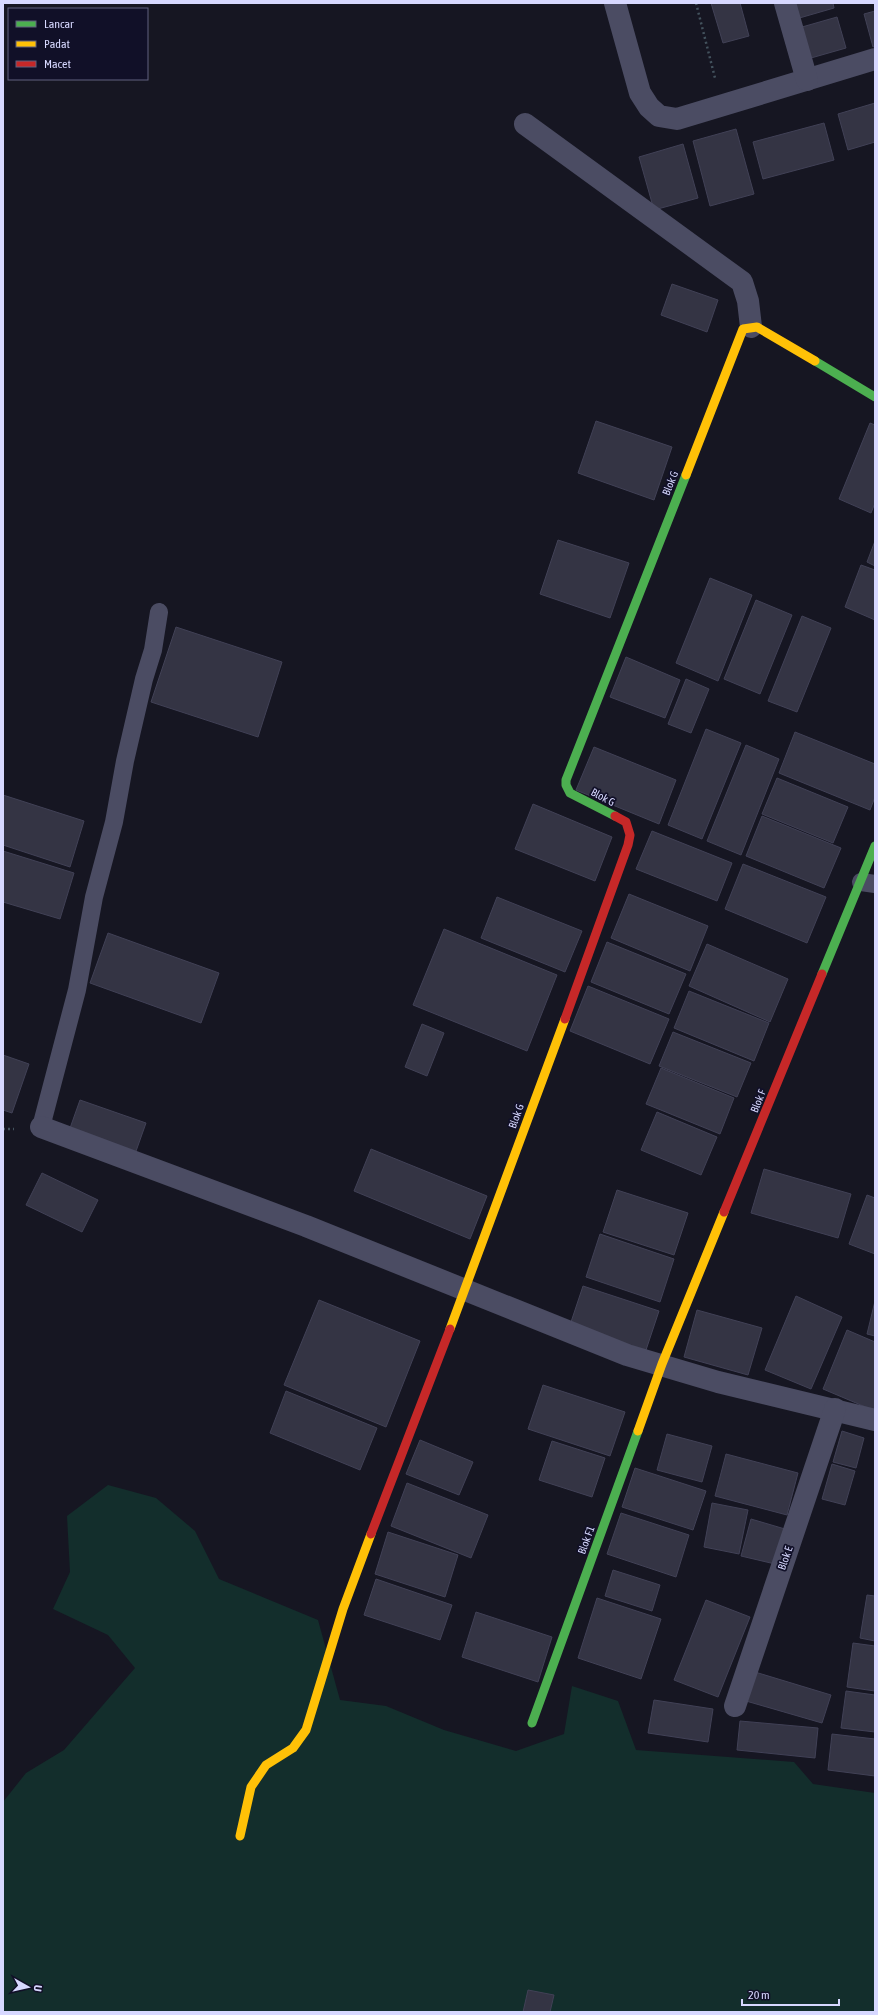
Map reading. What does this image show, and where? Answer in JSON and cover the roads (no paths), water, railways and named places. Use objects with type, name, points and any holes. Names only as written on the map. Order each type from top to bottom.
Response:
[{"type":"street","points":[[615,3],[640,93],[648,107],[659,116],[677,119],[875,59]]},
{"type":"street","points":[[785,3],[806,80]]},
{"type":"street","points":[[525,124],[742,282],[748,301],[747,328],[757,327],[875,397]]},
{"type":"street","name":"Blok G","points":[[465,1291],[629,840],[629,831],[626,822],[570,792],[566,785],[566,780],[747,328]]},
{"type":"street","name":"Blok F","points":[[662,1364],[868,883],[875,846]]},
{"type":"street","points":[[41,1127],[306,1226],[627,1355],[662,1364],[718,1382],[875,1420]]},
{"type":"street","points":[[240,1836],[251,1787],[266,1765],[293,1748],[306,1730],[353,1581],[465,1291]]},
{"type":"street","name":"Blok F1","points":[[532,1723],[662,1364]]},
{"type":"street","name":"Blok E","points":[[735,1706],[835,1410]]},
{"type":"lane","points":[[41,1127],[77,990],[94,897],[114,822],[124,767],[144,679],[153,650],[159,612]]}]
